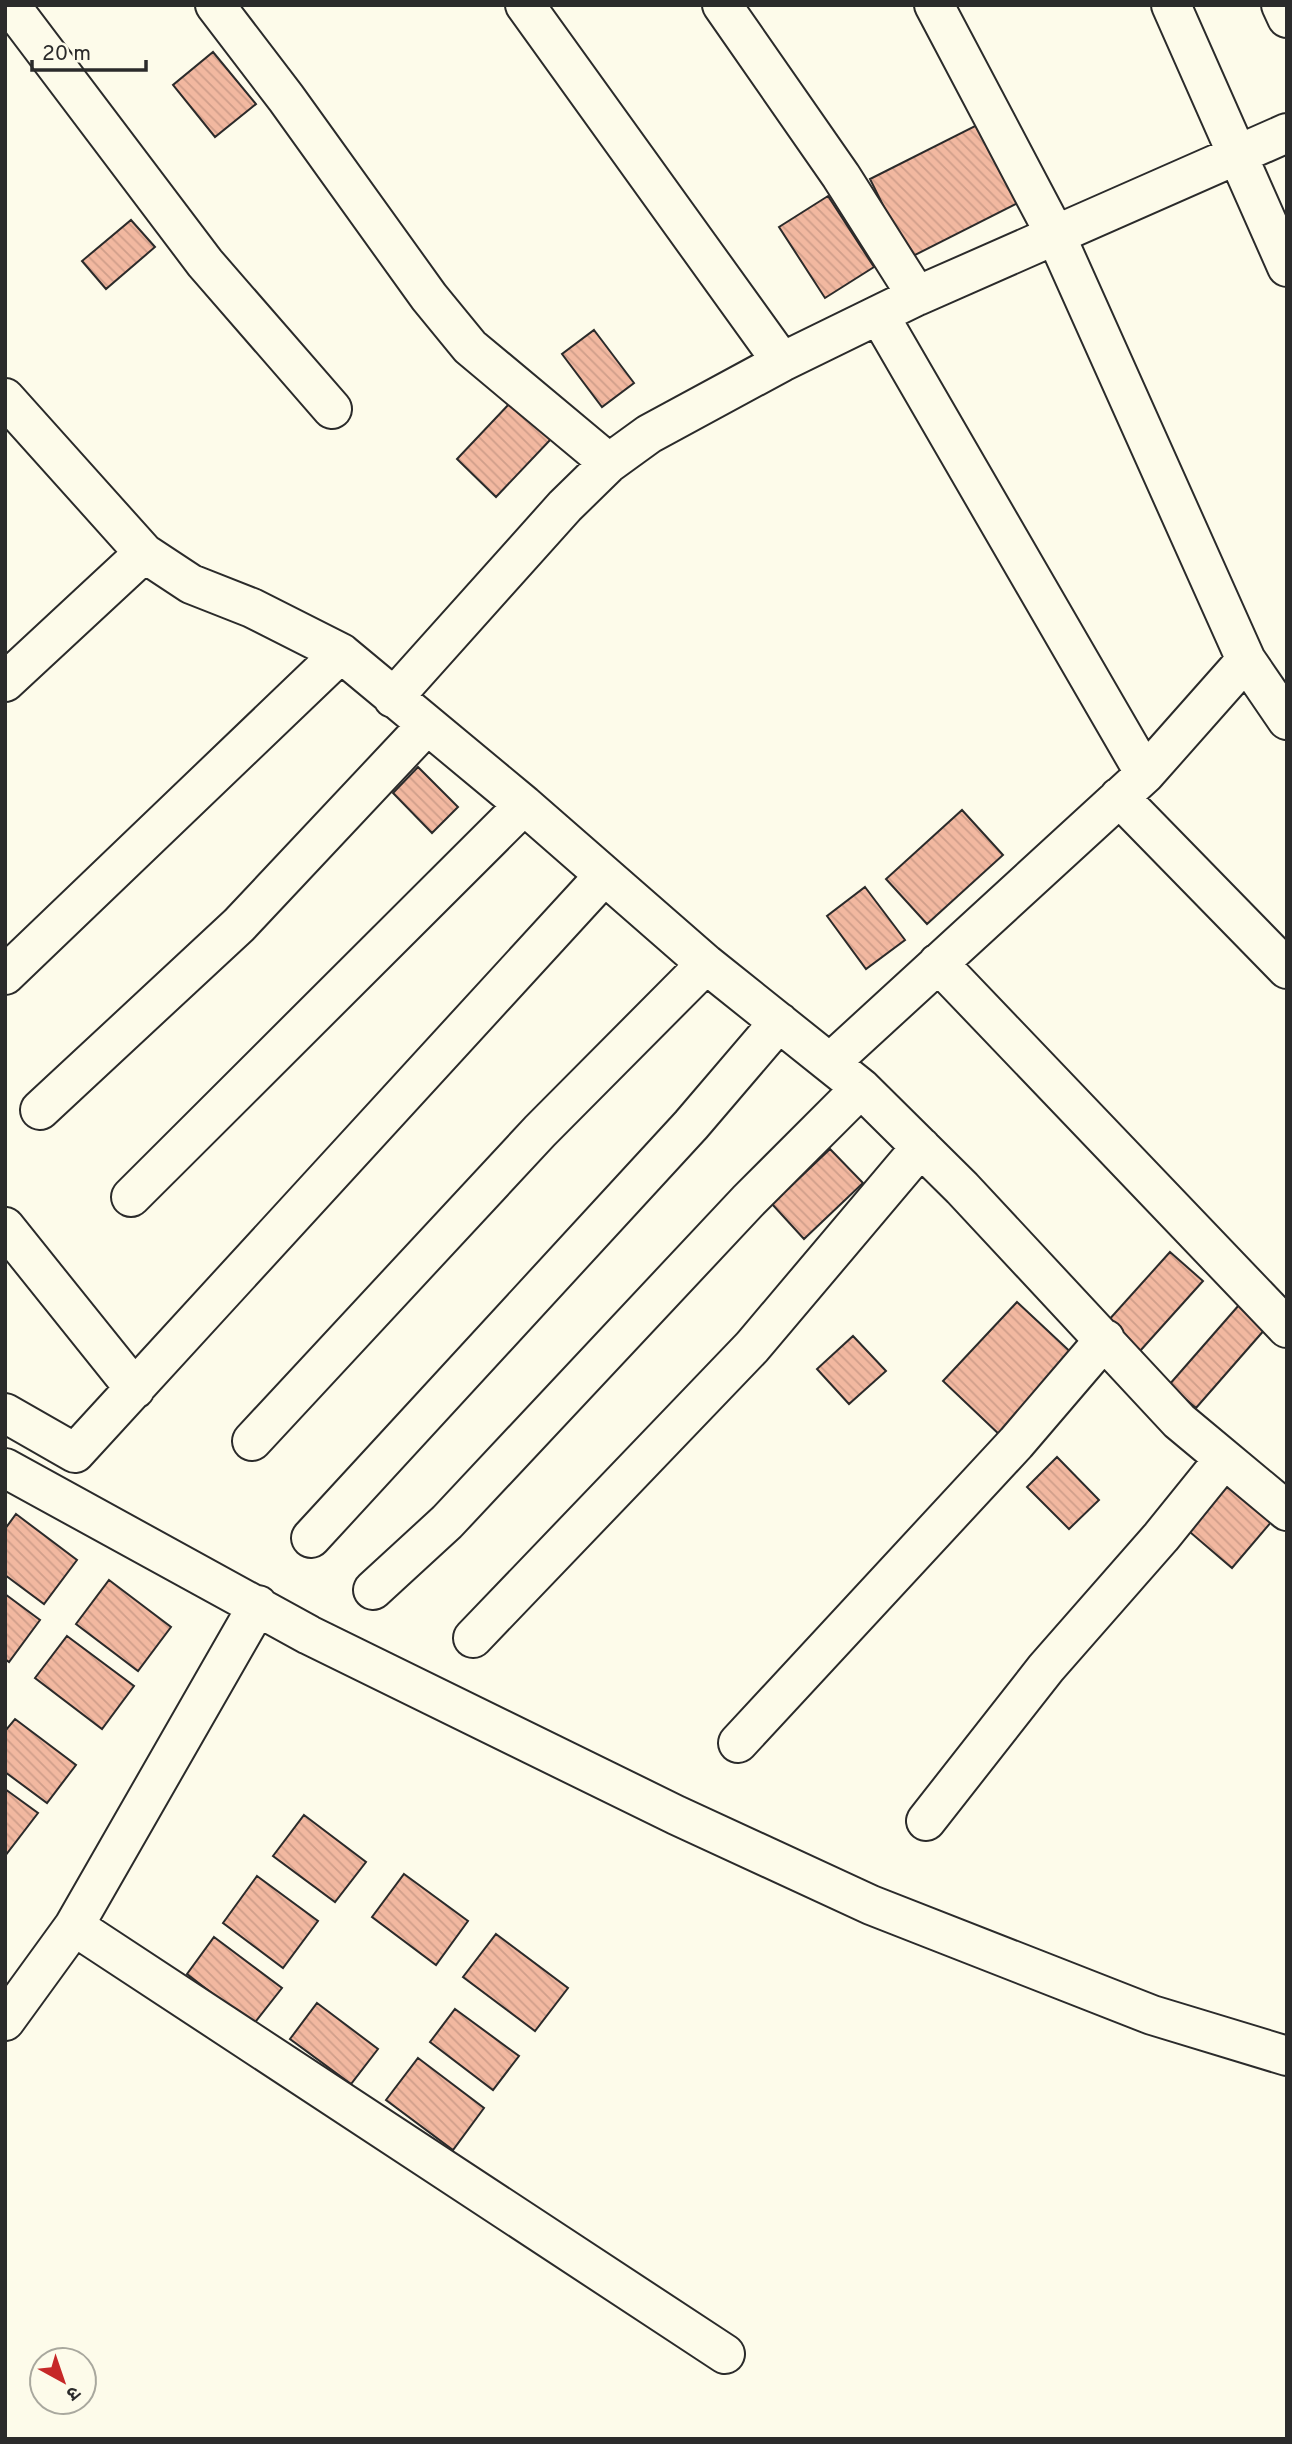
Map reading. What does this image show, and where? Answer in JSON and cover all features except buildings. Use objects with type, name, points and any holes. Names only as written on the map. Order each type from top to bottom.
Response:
[{"type":"street","points":[[10,5],[205,263],[332,409]]},
{"type":"street","points":[[215,5],[286,98],[429,297],[470,346],[609,463]]},
{"type":"street","points":[[525,5],[782,362]]},
{"type":"street","points":[[722,5],[841,176],[917,296]]},
{"type":"street","points":[[934,5],[1056,236],[1246,660],[1287,720]]},
{"type":"street","points":[[1171,5],[1287,267]]},
{"type":"street","points":[[1281,5],[1287,18]]},
{"type":"street","points":[[393,698],[565,506],[609,463],[649,434],[782,362],[917,296],[1287,133]]},
{"type":"street","points":[[880,315],[1132,785],[1287,970]]},
{"type":"street","points":[[5,398],[144,553],[191,584],[252,608],[341,653],[524,805],[603,877],[706,964],[861,1088],[1105,1339],[1179,1421],[1287,1511]]},
{"type":"street","points":[[5,682],[144,553]]},
{"type":"street","points":[[5,975],[341,653]]},
{"type":"street","points":[[831,1062],[1132,785],[1246,660]]},
{"type":"street","points":[[40,1110],[239,925],[426,726]]},
{"type":"street","points":[[131,1197],[524,805]]},
{"type":"street","points":[[5,1413],[75,1453],[603,877]]},
{"type":"street","points":[[938,963],[1284,1318]]},
{"type":"street","points":[[252,1440],[540,1131],[706,964]]},
{"type":"street","points":[[312,1538],[691,1125],[779,1022]]},
{"type":"street","points":[[373,1590],[447,1522],[748,1201],[861,1088]]},
{"type":"street","points":[[473,1638],[752,1347],[921,1147]]},
{"type":"street","points":[[5,1227],[135,1389]]},
{"type":"street","points":[[738,1743],[1016,1443],[1105,1339]]},
{"type":"street","points":[[926,1821],[1046,1668],[1161,1537],[1224,1459]]},
{"type":"street","points":[[5,1468],[339,1650],[676,1815],[871,1905],[1152,2015],[1287,2056]]},
{"type":"street","points":[[5,2021],[74,1926],[258,1605]]},
{"type":"street","points":[[74,1926],[725,2354]]}]
